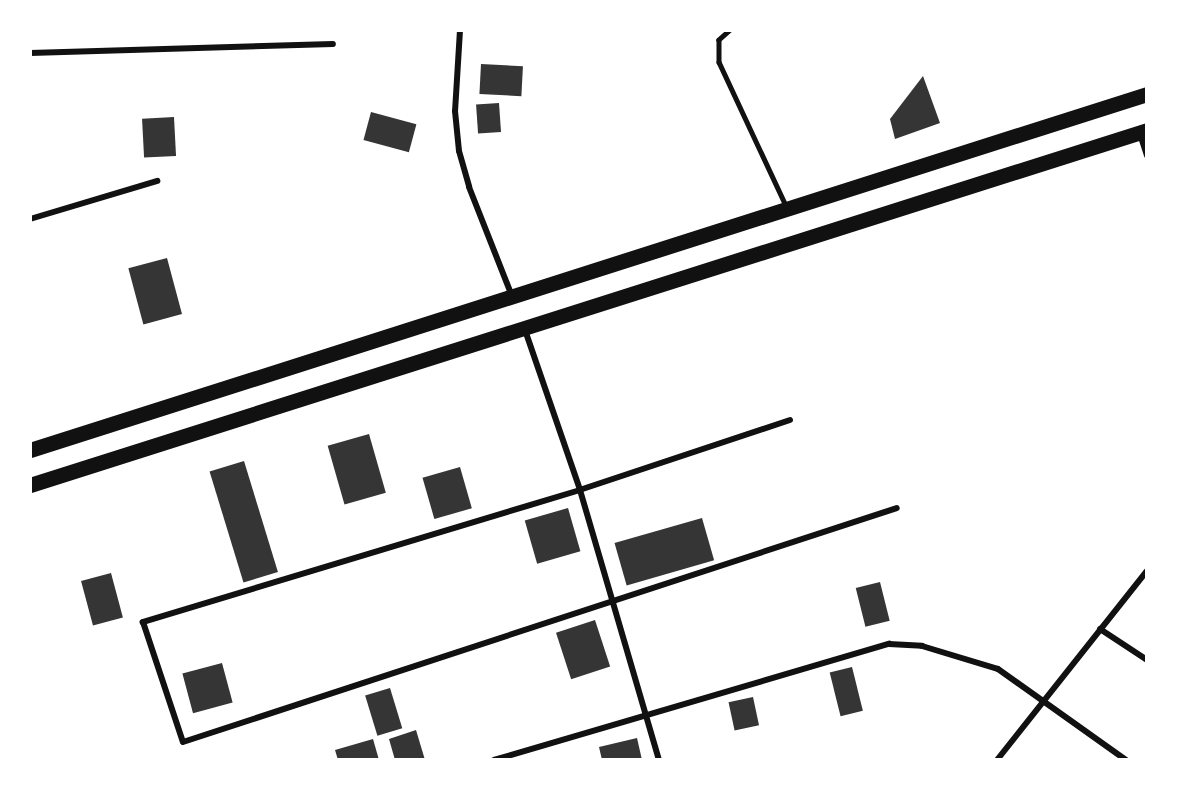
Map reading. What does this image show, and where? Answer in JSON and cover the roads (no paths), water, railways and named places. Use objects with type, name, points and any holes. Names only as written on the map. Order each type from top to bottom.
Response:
[{"type":"main road","points":[[30,450],[513,298],[1147,94]]},
{"type":"main road","points":[[30,485],[525,330],[1143,132]]},
{"type":"street","points":[[460,30],[455,111],[459,151],[469,187],[513,298]]},
{"type":"street","points":[[30,53],[333,44]]},
{"type":"street","points":[[1143,132],[1147,156]]},
{"type":"street","points":[[30,219],[157,181]]},
{"type":"street","points":[[525,330],[580,490],[658,760]]},
{"type":"street","points":[[790,420],[580,490],[143,622],[183,742],[897,507]]},
{"type":"street","points":[[998,760],[1147,570]]},
{"type":"street","points":[[1100,629],[1147,660]]},
{"type":"street","points":[[494,760],[889,644],[922,646],[962,655],[998,669],[1126,760]]},
{"type":"lane","points":[[730,30],[719,40],[719,62],[788,210]]}]
